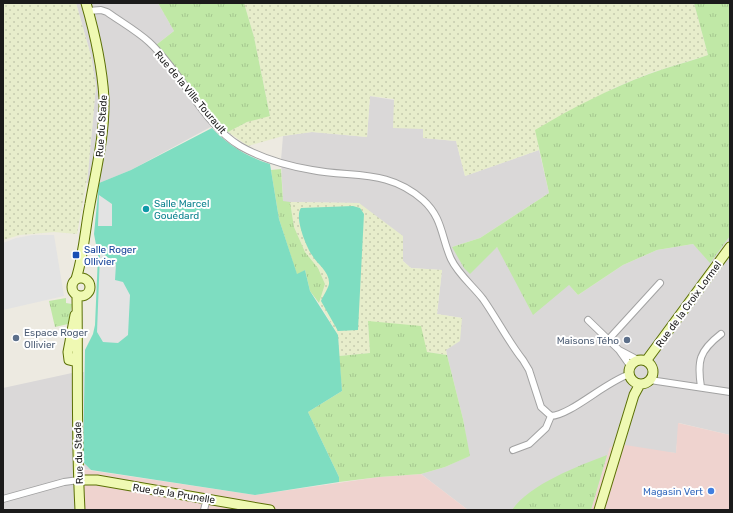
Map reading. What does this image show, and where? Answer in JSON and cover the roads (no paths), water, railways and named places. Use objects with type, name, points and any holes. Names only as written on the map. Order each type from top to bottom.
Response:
[{"type":"main road","name":"Rue du Stade","points":[[81,279],[89,204],[99,159],[104,100],[101,69],[87,7]]},
{"type":"main road","name":"Rue de la Croix Lormel","points":[[642,361],[730,247]]},
{"type":"main road","name":"Rue du Stade","points":[[78,323],[77,308],[81,295],[90,287],[81,279]]},
{"type":"main road","name":"Rue du Stade","points":[[81,279],[72,283],[71,289],[81,295]]},
{"type":"main road","name":"Rue du Stade","points":[[80,510],[76,398],[73,361],[81,295]]},
{"type":"main road","points":[[73,361],[68,352],[73,319],[77,308]]},
{"type":"main road","points":[[599,510],[634,395],[640,384],[650,380],[653,369],[642,361],[630,371],[634,381],[640,384]]},
{"type":"main road","name":"Rue de la Prunelle","points":[[79,480],[97,480],[270,510]]},
{"type":"street","name":"Rue de la Ville Tourault","points":[[87,7],[107,12],[149,42],[213,122],[240,146],[271,159],[299,168],[388,179],[402,185],[423,201],[432,210],[441,224],[451,260],[482,299],[523,360],[529,370],[541,407],[551,416]]},
{"type":"street","points":[[608,340],[660,283]]},
{"type":"street","points":[[588,320],[619,350],[642,361]]},
{"type":"street","points":[[701,387],[698,366],[702,355],[712,341],[721,334]]},
{"type":"street","points":[[513,450],[529,444],[546,428],[551,416],[563,413],[630,371],[619,350]]},
{"type":"street","points":[[650,380],[730,392]]},
{"type":"street","points":[[3,499],[64,482],[79,480]]},
{"type":"street","points":[[204,510],[206,498]]},
{"type":"place","name":"Salle Marcel Gouédard","points":[[146,209]]},
{"type":"place","name":"Salle Roger Ollivier","points":[[76,255]]},
{"type":"place","name":"Espace Roger Ollivier","points":[[16,338]]},
{"type":"place","name":"Maisons Tého","points":[[627,340]]},
{"type":"place","name":"Magasin Vert","points":[[711,491]]}]
